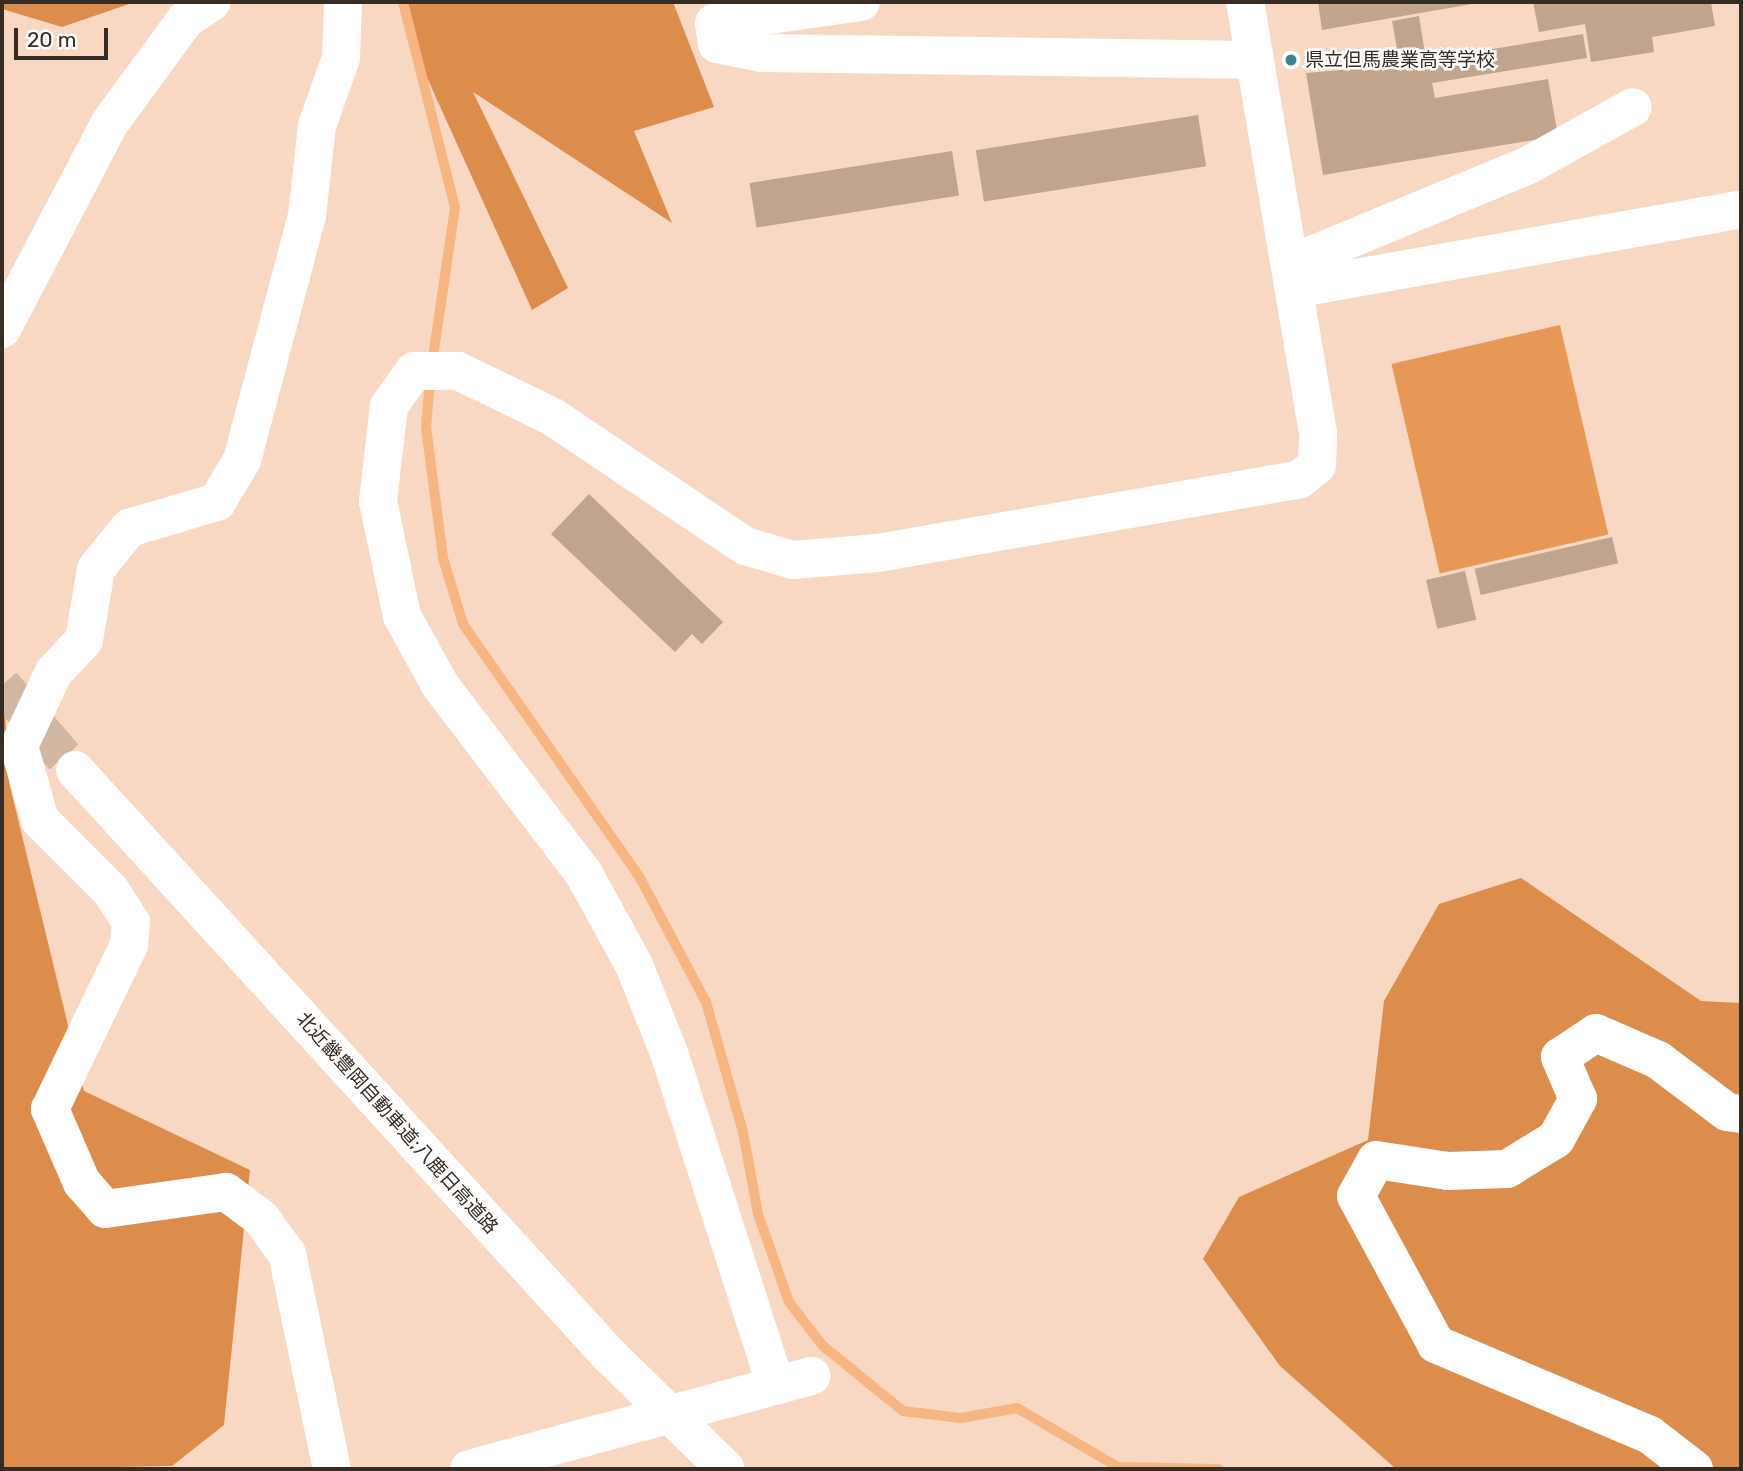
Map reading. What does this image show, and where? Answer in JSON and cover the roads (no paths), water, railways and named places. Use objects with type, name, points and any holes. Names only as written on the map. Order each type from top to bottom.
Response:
[{"type":"main road","points":[[2,329],[109,124],[185,20],[212,2]]},
{"type":"main road","points":[[332,1469],[287,1254],[261,1217],[226,1192],[105,1209],[82,1183],[50,1109],[129,945],[131,922],[110,890],[40,820],[19,746],[54,672],[84,640],[96,569],[130,528],[217,502],[242,460],[307,216],[317,126],[341,58],[343,2]]},
{"type":"main road","points":[[861,2],[714,23],[717,44],[762,53],[1255,60]]},
{"type":"main road","points":[[472,1469],[794,1381],[634,965],[584,874],[440,685],[402,616],[378,501],[383,424],[396,387],[422,368],[458,371],[552,417],[744,546],[793,560],[850,557],[1288,483],[1310,473],[1320,445],[1245,2]]},
{"type":"main road","points":[[1292,277],[1527,166],[1633,107]]},
{"type":"main road","points":[[1292,277],[1741,209]]},
{"type":"main road","name":"北近畿豊岡自動車道;八鹿日高道路","points":[[75,770],[609,1355],[726,1469]]},
{"type":"main road","points":[[1694,1469],[1650,1435],[1436,1344],[1356,1195],[1376,1160],[1448,1171],[1507,1169],[1556,1139],[1578,1099],[1560,1057],[1596,1033],[1658,1060],[1727,1112],[1741,1114]]},
{"type":"waterway","points":[[403,2],[455,208],[432,364]]},
{"type":"waterway","points":[[430,379],[426,427],[443,558],[463,624],[640,878],[706,1002],[743,1132],[758,1214],[789,1302],[823,1346],[903,1411],[961,1418],[1017,1408],[1118,1467],[1219,1469]]},
{"type":"tunnel","points":[[2,685],[75,770]]},
{"type":"place","name":"県立但馬農業高等学校","points":[[1291,60]]}]
